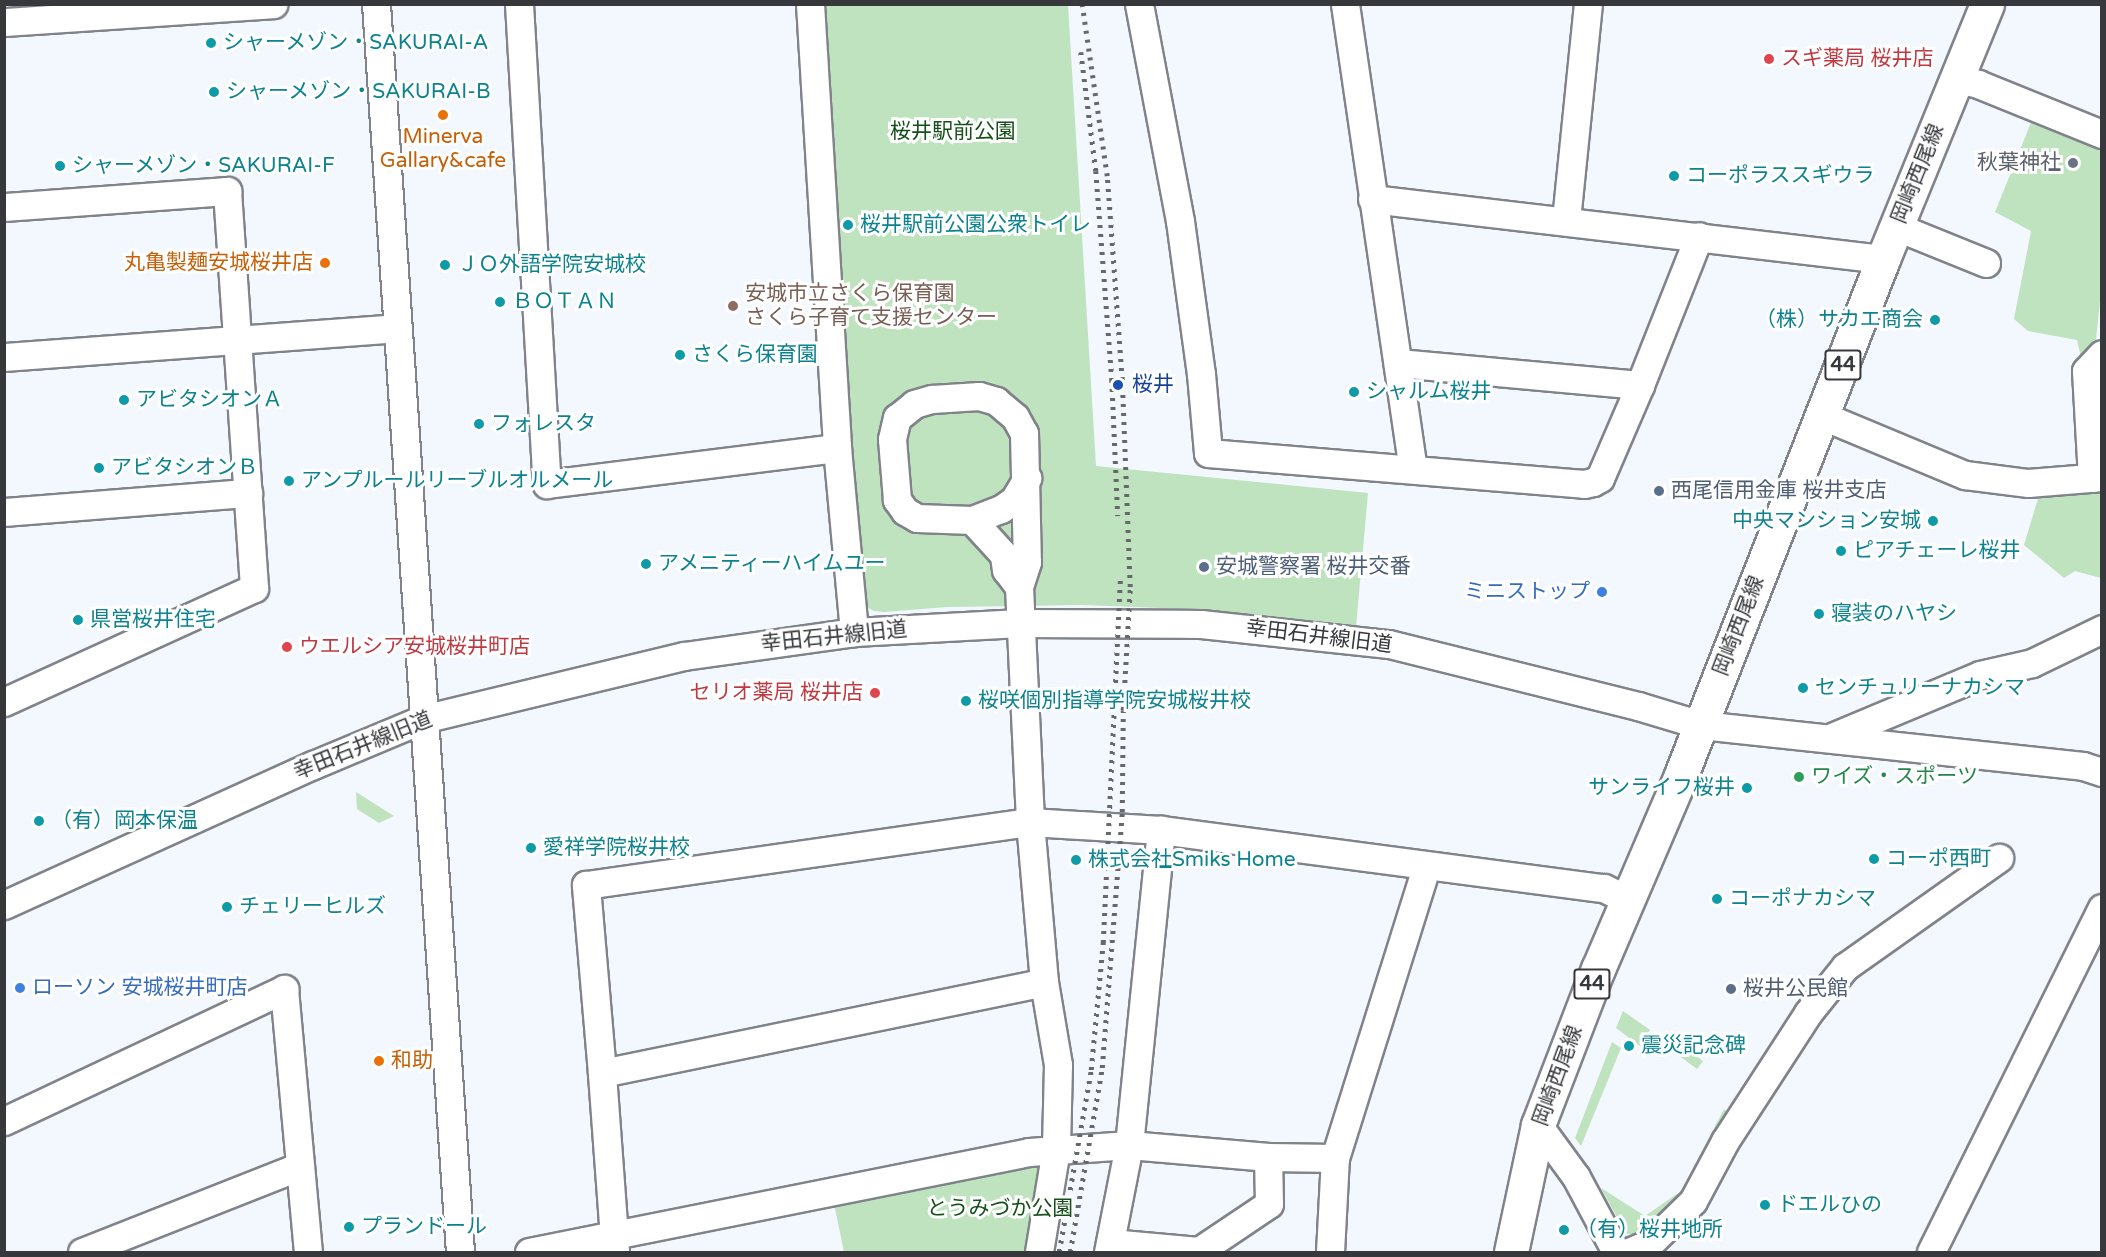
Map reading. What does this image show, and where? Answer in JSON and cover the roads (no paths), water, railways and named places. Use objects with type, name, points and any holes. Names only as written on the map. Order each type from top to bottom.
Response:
[{"type":"main road","name":"岡崎西尾線","points":[[1511,1252],[1538,1125],[1701,725],[1883,259],[1987,4]]},
{"type":"street","points":[[4,22],[273,4]]},
{"type":"street","points":[[376,4],[396,328],[460,1252]]},
{"type":"street","points":[[519,4],[547,484],[837,448]]},
{"type":"street","points":[[810,4],[837,448],[854,632]]},
{"type":"street","points":[[1139,4],[1180,221],[1201,374],[1208,453],[1413,468],[1584,484],[1600,478],[1640,385],[1699,236]]},
{"type":"street","points":[[1345,4],[1413,468]]},
{"type":"street","points":[[1566,220],[1588,4]]},
{"type":"street","points":[[1957,79],[1978,84],[2102,134]]},
{"type":"street","points":[[4,207],[227,191],[254,588],[4,702]]},
{"type":"street","points":[[1372,199],[1883,259]]},
{"type":"street","points":[[1897,227],[1986,263]]},
{"type":"street","points":[[4,357],[396,328]]},
{"type":"street","points":[[1823,416],[1965,475],[2028,483],[2097,478],[2086,371],[2102,354]]},
{"type":"street","points":[[1398,363],[1640,385]]},
{"type":"street","points":[[1027,478],[1014,500],[1001,509],[972,520],[917,519],[905,511],[897,500],[892,439],[897,418],[914,404],[932,399],[979,396],[996,401],[1015,417],[1024,433],[1027,478],[1027,562],[1019,587],[1030,822],[1044,981],[1058,1065],[1056,1149],[1039,1252]]},
{"type":"street","points":[[4,512],[248,493]]},
{"type":"street","points":[[972,520],[1004,555],[1006,570],[1019,587]]},
{"type":"street","name":"幸田石井線旧道","points":[[4,905],[313,765],[423,719],[684,656],[854,632],[1020,623],[1201,624],[1389,644],[1638,706],[1701,725],[2083,766],[2102,772]]},
{"type":"street","points":[[1828,739],[1980,675],[2032,663],[2102,629]]},
{"type":"street","points":[[614,1244],[602,1073],[585,885],[1030,822],[1161,830],[1426,867],[1604,888],[1628,900]]},
{"type":"street","points":[[1161,830],[1129,1145],[1109,1248],[1199,1251],[1269,1204],[1268,1157]]},
{"type":"street","points":[[1629,1252],[1650,1243],[1693,1201],[1725,1141],[1808,1013],[1845,967],[1999,858]]},
{"type":"street","points":[[1330,1252],[1335,1158],[1426,867]]},
{"type":"street","points":[[1931,1252],[2102,908]]},
{"type":"street","points":[[602,1073],[1044,981]]},
{"type":"street","points":[[4,1121],[284,989],[308,1252]]},
{"type":"street","points":[[1538,1125],[1576,1177],[1616,1252]]},
{"type":"street","points":[[530,1252],[614,1244],[879,1181],[1029,1152],[1129,1145],[1268,1157],[1335,1158]]},
{"type":"street","points":[[82,1252],[300,1166]]},
{"type":"railway","points":[[1070,1252],[1102,1068],[1122,812],[1123,710],[1130,587],[1122,380],[1107,176],[1082,4]]},
{"type":"railway","points":[[1081,52],[1096,171],[1112,380],[1118,516]]},
{"type":"railway","points":[[1059,1252],[1091,1070],[1103,943],[1120,576]]},
{"type":"place","name":"シャーメゾン・SAKURAI-A","points":[[211,43]]},
{"type":"place","name":"スギ薬局 桜井店","points":[[1769,59]]},
{"type":"place","name":"シャーメゾン・SAKURAI-B","points":[[214,92]]},
{"type":"place","name":"Minerva Gallary&cafe","points":[[443,115]]},
{"type":"place","name":"秋葉神社","points":[[2073,163]]},
{"type":"place","name":"シャーメゾン・SAKURAI-F","points":[[60,166]]},
{"type":"place","name":"コーポラススギウラ","points":[[1674,176]]},
{"type":"place","name":"桜井駅前公園公衆トイレ","points":[[848,225]]},
{"type":"place","name":"丸亀製麺安城桜井店","points":[[325,263]]},
{"type":"place","name":"ＪＯ外語学院安城校","points":[[445,265]]},
{"type":"place","name":"ＢＯＴＡＮ","points":[[500,302]]},
{"type":"place","name":"安城市立さくら保育園 さくら子育て支援センター","points":[[733,306]]},
{"type":"place","name":"（株）サカエ商会","points":[[1935,320]]},
{"type":"place","name":"さくら保育園","points":[[680,355]]},
{"type":"place","name":"桜井","points":[[1118,385]]},
{"type":"place","name":"シャルム桜井","points":[[1354,392]]},
{"type":"place","name":"アビタシオンＡ","points":[[124,400]]},
{"type":"place","name":"フォレスタ","points":[[479,424]]},
{"type":"place","name":"アビタシオンＢ","points":[[99,468]]},
{"type":"place","name":"アンプルールリーブルオルメール","points":[[289,481]]},
{"type":"place","name":"西尾信用金庫 桜井支店","points":[[1659,491]]},
{"type":"place","name":"中央マンション安城","points":[[1933,521]]},
{"type":"place","name":"ピアチェーレ桜井","points":[[1841,551]]},
{"type":"place","name":"アメニティーハイムユー","points":[[646,564]]},
{"type":"place","name":"安城警察署 桜井交番","points":[[1204,567]]},
{"type":"place","name":"ミニストップ","points":[[1602,592]]},
{"type":"place","name":"寝装のハヤシ","points":[[1819,614]]},
{"type":"place","name":"県営桜井住宅","points":[[78,620]]},
{"type":"place","name":"ウエルシア安城桜井町店","points":[[287,647]]},
{"type":"place","name":"センチュリーナカシマ","points":[[1803,688]]},
{"type":"place","name":"セリオ薬局 桜井店","points":[[875,693]]},
{"type":"place","name":"桜咲個別指導学院安城桜井校","points":[[966,701]]},
{"type":"place","name":"ワイズ・スポーツ","points":[[1799,777]]},
{"type":"place","name":"サンライフ桜井","points":[[1747,788]]},
{"type":"place","name":"（有）岡本保温","points":[[39,821]]},
{"type":"place","name":"愛祥学院桜井校","points":[[531,848]]},
{"type":"place","name":"コーポ西町","points":[[1874,859]]},
{"type":"place","name":"株式会社Smiks Home","points":[[1076,860]]},
{"type":"place","name":"コーポナカシマ","points":[[1717,899]]},
{"type":"place","name":"チェリーヒルズ","points":[[227,907]]},
{"type":"place","name":"ローソン 安城桜井町店","points":[[20,988]]},
{"type":"place","name":"桜井公民館","points":[[1731,989]]},
{"type":"place","name":"震災記念碑","points":[[1629,1046]]},
{"type":"place","name":"和助","points":[[379,1061]]},
{"type":"place","name":"ドエルひの","points":[[1765,1205]]},
{"type":"place","name":"プランドール","points":[[349,1227]]},
{"type":"place","name":"（有）桜井地所","points":[[1564,1230]]},
{"type":"park label","name":"桜井駅前公園","points":[[953,132]]},
{"type":"park label","name":"とうみづか公園","points":[[1000,1209]]}]
